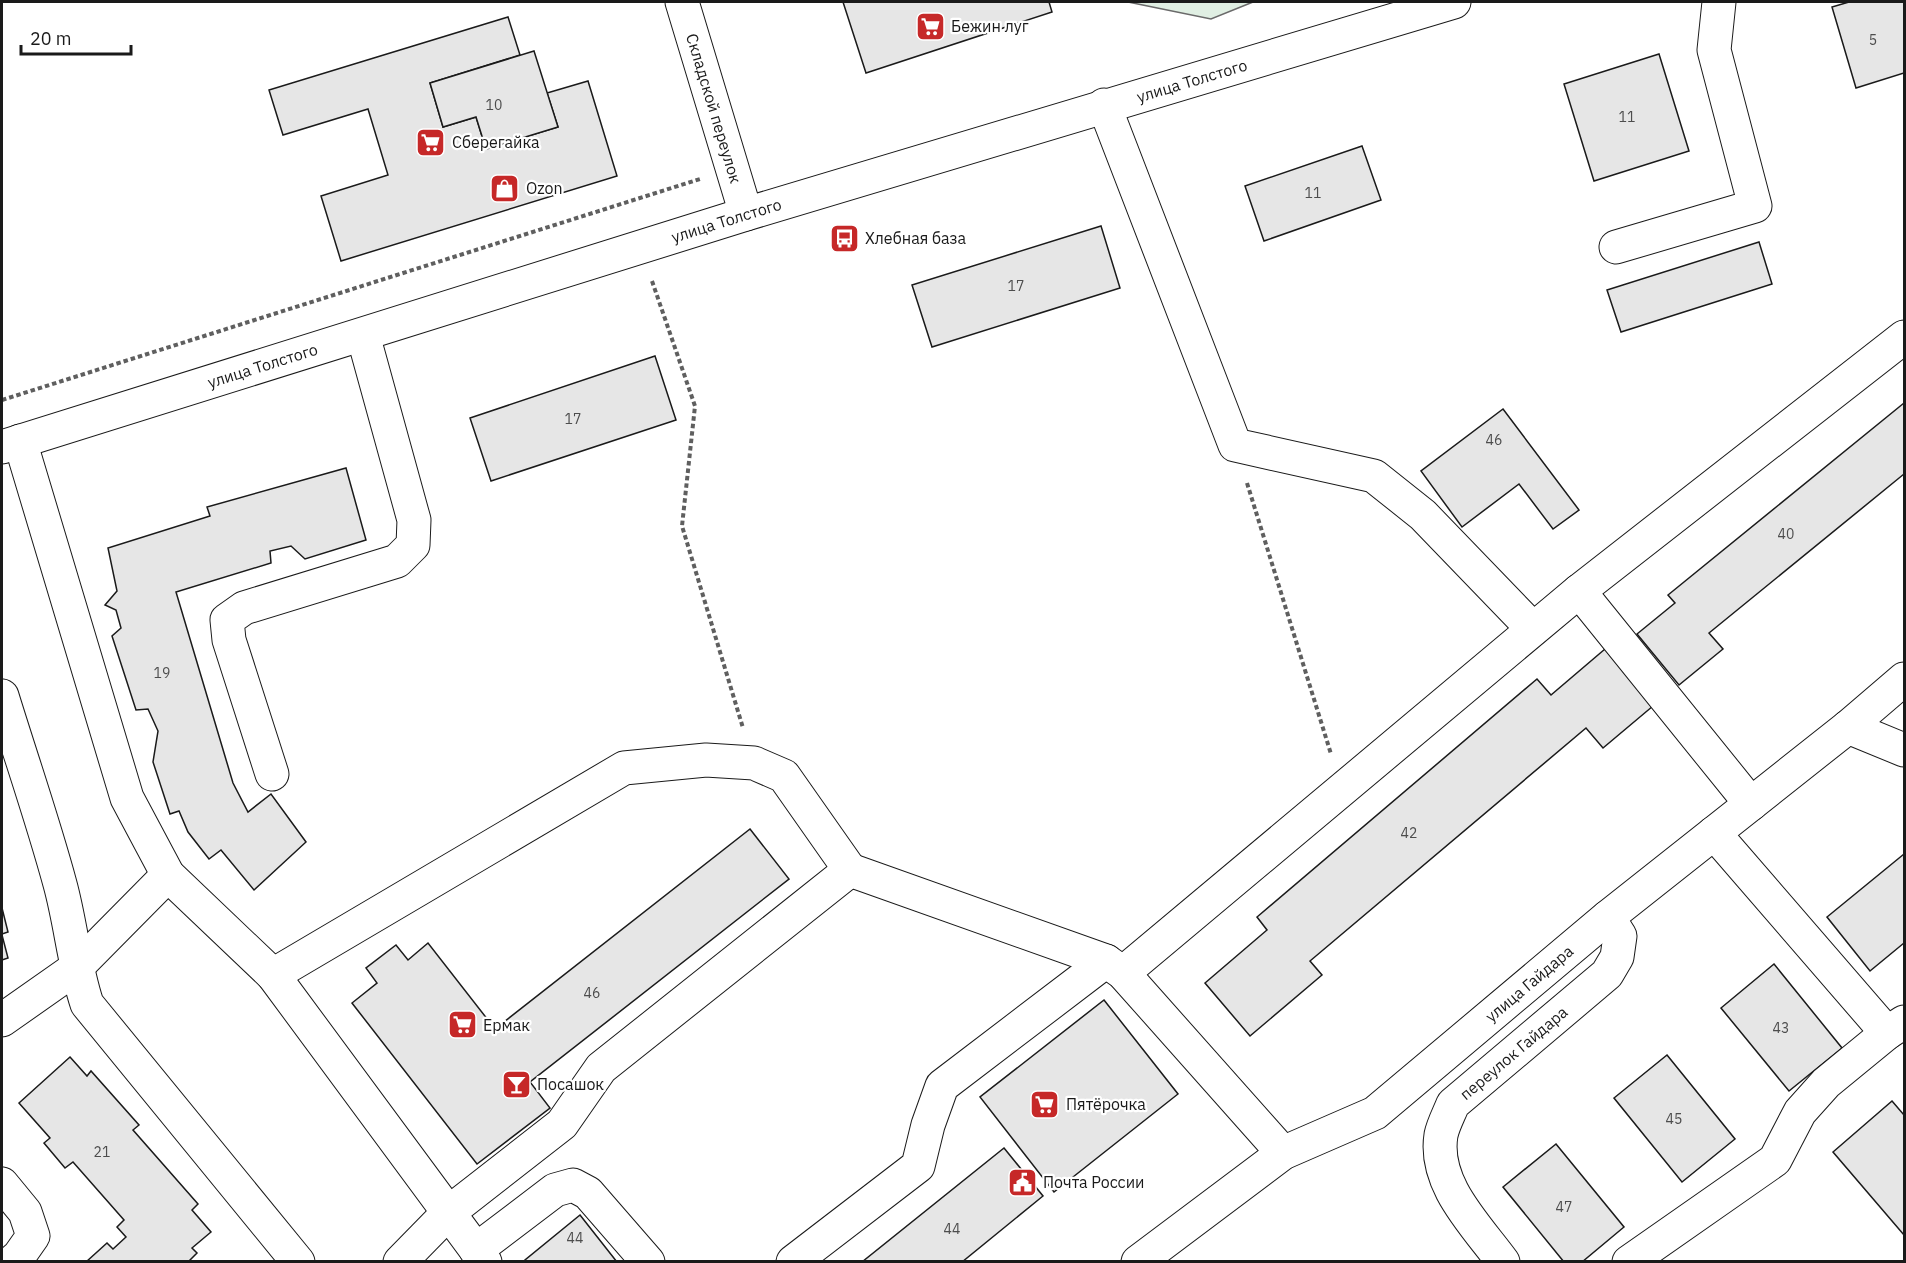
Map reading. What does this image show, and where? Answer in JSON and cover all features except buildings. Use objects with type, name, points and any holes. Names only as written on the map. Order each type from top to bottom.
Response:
[{"type":"street","name":"Складской переулок","points":[[682,2],[746,214]]},
{"type":"street","name":"улица Толстого","points":[[11,444],[746,214],[1454,2]]},
{"type":"street","points":[[1616,247],[1755,206],[1714,50],[1719,2]]},
{"type":"street","points":[[1104,105],[1235,445],[1374,476],[1423,515],[1533,629]]},
{"type":"street","points":[[272,774],[229,640],[227,620],[244,608],[397,561],[413,545],[414,520],[363,335]]},
{"type":"street","points":[[793,1262],[918,1166],[928,1125],[942,1086],[1114,967],[1342,789],[1579,591],[1905,338]]},
{"type":"street","points":[[11,444],[127,798],[168,875],[273,975],[481,1256],[555,1190],[573,1185],[588,1193],[648,1262]]},
{"type":"street","points":[[1579,591],[1751,804]]},
{"type":"street","name":"улица Гайдара","points":[[1138,1262],[1282,1152],[1375,1113],[1608,917],[1848,727],[1905,679]]},
{"type":"street","points":[[2,696],[60,883],[72,934],[76,968],[87,1004],[298,1262]]},
{"type":"street","points":[[1848,727],[1905,750]]},
{"type":"street","points":[[273,975],[624,768],[706,760],[754,763],[784,776],[850,870],[1114,967],[1282,1152]]},
{"type":"street","points":[[1629,1262],[1775,1160],[1800,1112],[1826,1083],[1896,1027],[1714,832]]},
{"type":"street","points":[[400,1262],[448,1213],[562,1124],[601,1068],[850,870]]},
{"type":"street","points":[[2,1020],[76,968],[168,875]]},
{"type":"street","name":"переулок Гайдара","points":[[1503,1262],[1454,1196],[1440,1163],[1441,1134],[1452,1104],[1607,974],[1617,957],[1620,936],[1608,917]]},
{"type":"street","points":[[2,1184],[25,1212],[33,1236],[12,1262]]},
{"type":"path","points":[[2,400],[732,169]]},
{"type":"path","points":[[640,247],[695,406],[682,526],[754,763]]},
{"type":"path","points":[[1235,445],[1342,789]]},
{"type":"green space","points":[[1128,2],[1253,2],[1211,19]]},
{"type":"place","name":"Бежин луг","points":[[930,26]]},
{"type":"place","name":"Сберегайка","points":[[431,142]]},
{"type":"place","name":"Ozon","points":[[505,188]]},
{"type":"place","name":"Хлебная база","points":[[844,238]]},
{"type":"place","name":"Ермак","points":[[462,1025]]},
{"type":"place","name":"Посашок","points":[[516,1084]]},
{"type":"place","name":"Пятёрочка","points":[[1045,1104]]},
{"type":"place","name":"Почта России","points":[[1022,1182]]}]
